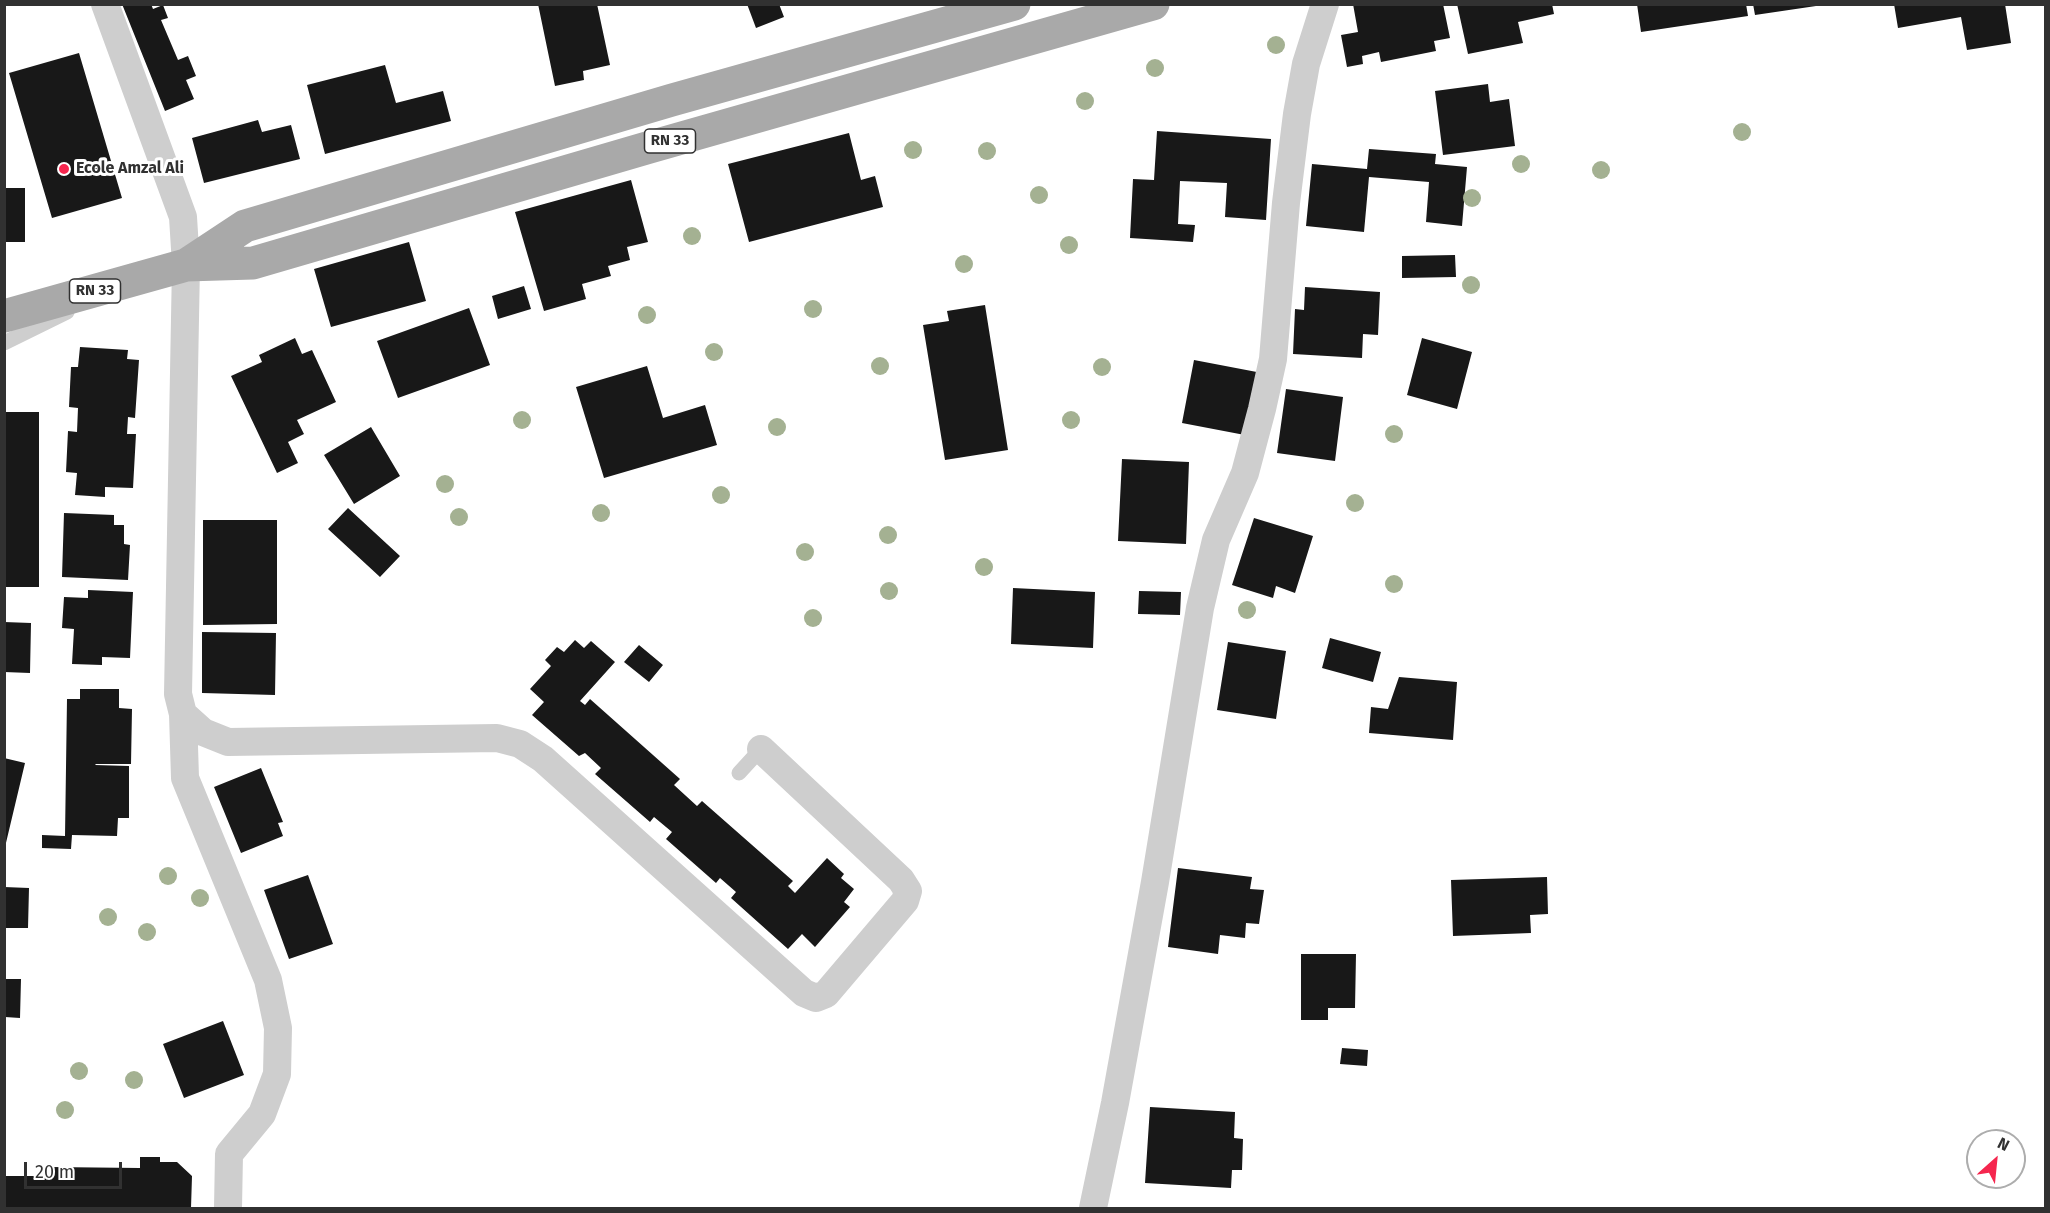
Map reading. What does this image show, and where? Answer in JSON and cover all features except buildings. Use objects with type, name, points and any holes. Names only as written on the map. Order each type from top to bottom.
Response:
[{"type":"main road","name":"RN 33","points":[[186,265],[244,226],[683,97],[1014,4]]},
{"type":"main road","name":"RN 33","points":[[4,316],[186,265],[253,263],[1153,4]]},
{"type":"street","points":[[105,4],[183,217],[186,265],[178,694],[183,714],[185,778],[268,980],[278,1028],[277,1074],[262,1114],[229,1154],[228,1209]]},
{"type":"street","points":[[1094,1209],[1155,882],[1200,608],[1216,540],[1245,473],[1263,409],[1273,359],[1286,203],[1297,114],[1306,64],[1325,4]]},
{"type":"street","points":[[183,714],[203,732],[228,742],[497,738],[520,744],[543,759],[804,993],[816,998],[826,994],[905,901],[908,891],[901,880],[761,749]]},
{"type":"lane","points":[[4,343],[129,281]]},
{"type":"lane","points":[[739,773],[761,749]]},
{"type":"place","name":"Ecole Amzal Ali","points":[[64,169]]}]
